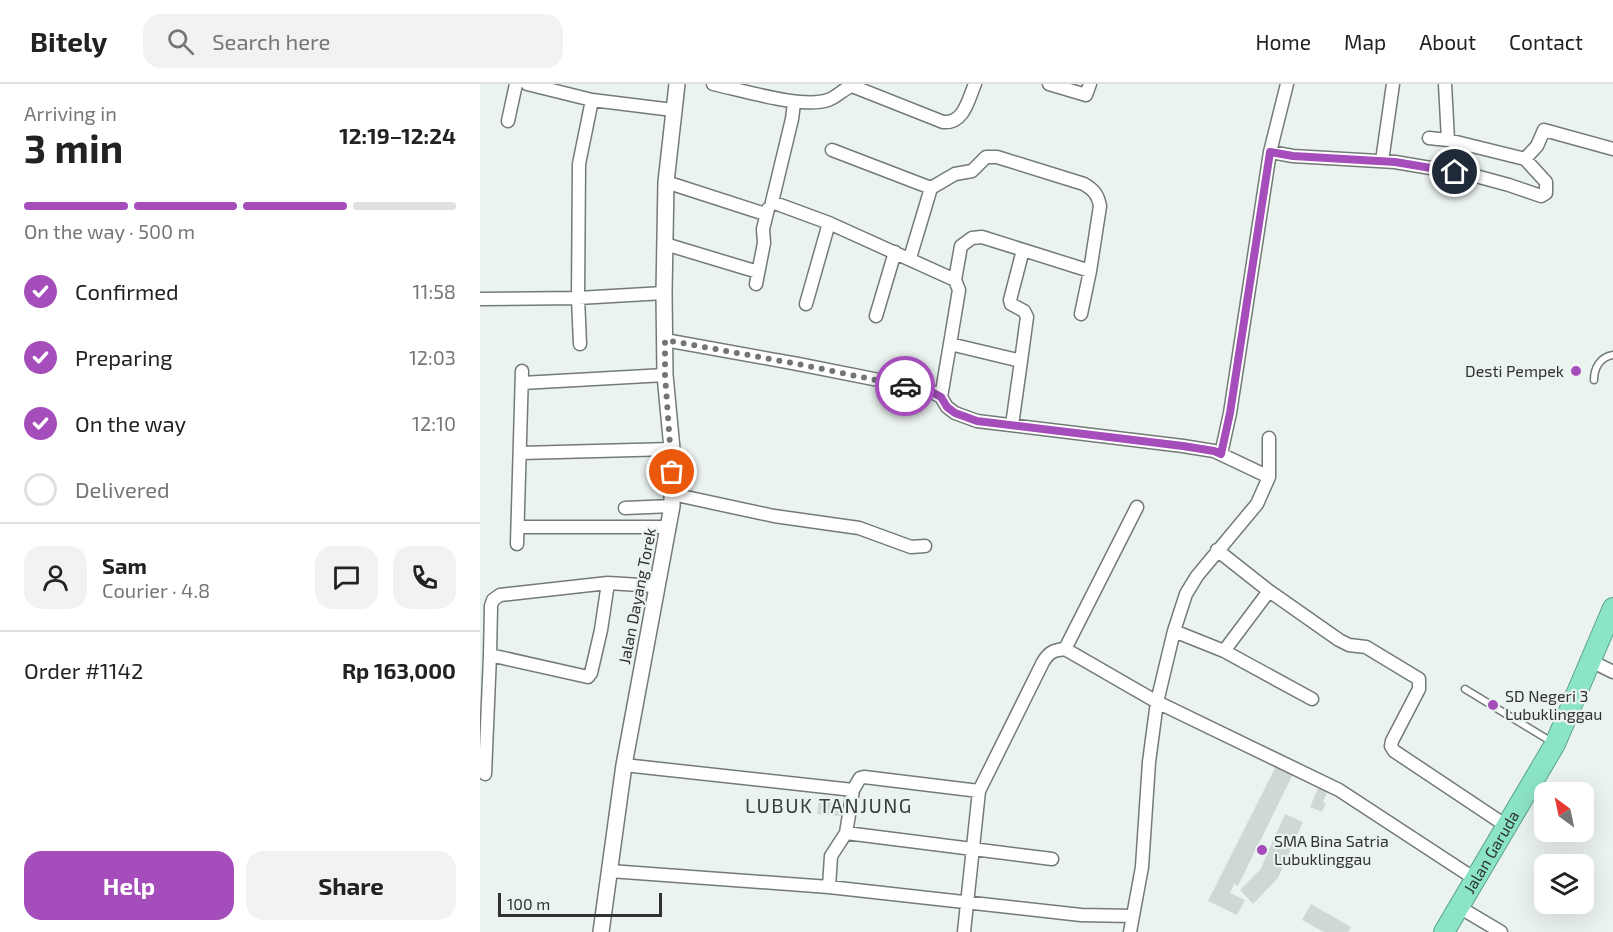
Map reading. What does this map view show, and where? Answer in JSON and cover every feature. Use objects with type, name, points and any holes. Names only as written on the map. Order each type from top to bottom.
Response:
[{"type":"highway","name":"Jalan Garuda","points":[[1444,932],[1555,744],[1613,608]]},
{"type":"street","points":[[508,121],[516,84]]},
{"type":"street","points":[[527,84],[592,100],[673,110]]},
{"type":"street","name":"Jalan Dayang Torek","points":[[601,932],[624,765],[672,500],[672,449],[665,375],[664,293],[666,182],[677,84]]},
{"type":"street","points":[[713,84],[757,88],[794,103],[827,101],[852,86],[943,122],[951,123],[962,114],[975,84]]},
{"type":"street","points":[[1049,84],[1086,95],[1090,84]]},
{"type":"street","points":[[1221,454],[1230,413],[1270,152],[1287,84]]},
{"type":"street","points":[[1382,161],[1392,84]]},
{"type":"street","points":[[1445,84],[1448,140]]},
{"type":"street","points":[[580,344],[579,164],[592,100]]},
{"type":"street","points":[[665,244],[757,278],[764,243],[765,214],[772,202],[794,103]]},
{"type":"street","points":[[1525,159],[1537,146],[1544,130],[1613,149]]},
{"type":"street","points":[[1270,152],[1293,156],[1382,161],[1473,175],[1541,196],[1546,193],[1546,182],[1525,159],[1448,140],[1429,138]]},
{"type":"street","points":[[832,150],[931,188]]},
{"type":"street","points":[[910,258],[931,188],[955,174],[972,171],[986,157],[997,156],[1084,184],[1094,190],[1099,197],[1100,206],[1081,314]]},
{"type":"street","points":[[666,182],[765,214]]},
{"type":"street","points":[[772,202],[829,223],[955,280]]},
{"type":"street","points":[[806,304],[829,223]]},
{"type":"street","points":[[941,397],[959,290],[955,280],[961,246],[972,238],[982,237],[1090,271]]},
{"type":"street","points":[[1012,425],[1027,317],[1024,311],[1011,304],[1010,300],[1023,250]]},
{"type":"street","points":[[876,316],[896,252]]},
{"type":"street","points":[[480,298],[578,298],[664,293]]},
{"type":"street","points":[[665,340],[928,390],[941,397],[947,407],[955,413],[977,421],[1214,451],[1269,477]]},
{"type":"street","points":[[950,344],[1021,361]]},
{"type":"street","points":[[517,544],[522,377],[665,375]]},
{"type":"street","points":[[1130,932],[1142,867],[1149,762],[1157,702],[1174,631],[1186,594],[1197,576],[1257,504],[1269,477],[1269,438]]},
{"type":"street","points":[[520,453],[672,449]]},
{"type":"street","points":[[624,508],[672,500],[859,528],[911,547],[925,546]]},
{"type":"street","points":[[1065,650],[1137,507]]},
{"type":"street","points":[[519,527],[668,527]]},
{"type":"street","points":[[1217,550],[1269,591],[1340,640],[1349,645],[1366,647],[1419,679],[1419,689],[1392,741],[1391,746],[1394,751],[1508,827]]},
{"type":"street","points":[[485,774],[493,600],[500,595],[608,583],[656,585]]},
{"type":"street","points":[[490,655],[588,677],[591,673],[601,630],[608,583]]},
{"type":"street","points":[[1224,651],[1269,591]]},
{"type":"street","points":[[1174,631],[1224,651],[1312,699]]},
{"type":"street","points":[[964,932],[979,790],[1047,654],[1055,650],[1065,650],[1157,702],[1339,790],[1475,879]]},
{"type":"street","points":[[1591,661],[1613,672]]},
{"type":"street","points":[[624,765],[854,790]]},
{"type":"street","points":[[829,887],[831,856],[846,833],[857,781],[864,777],[979,790]]},
{"type":"street","points":[[846,833],[1052,859]]},
{"type":"street","points":[[610,871],[829,887],[1081,915],[1133,916]]},
{"type":"street","points":[[1459,907],[1501,932]]},
{"type":"lane","points":[[1594,380],[1594,371],[1602,360],[1613,355]]},
{"type":"lane","points":[[1465,689],[1555,744]]},
{"type":"building","points":[[1277,764],[1294,772],[1238,886],[1234,884],[1230,893],[1245,900],[1237,915],[1208,901]]},
{"type":"building","points":[[1319,786],[1328,790],[1322,812],[1310,807]]},
{"type":"building","points":[[825,796],[832,797],[831,801],[842,803],[841,816],[817,814],[819,799],[825,800]]},
{"type":"building","points":[[1285,814],[1303,822],[1278,878],[1253,904],[1240,890],[1260,870]]},
{"type":"building","points":[[1311,904],[1351,927],[1348,932],[1324,932],[1302,920]]},
{"type":"way so far","points":[[672,472],[665,375],[665,340],[905,386]]},
{"type":"place","name":"Desti Pempek","points":[[1576,371]]},
{"type":"place","name":"SD Negeri 3 Lubuklinggau","points":[[1493,705]]},
{"type":"place","name":"SMA Bina Satria Lubuklinggau","points":[[1262,850]]},
{"type":"district","name":"LUBUK TANJUNG","points":[[829,806]]},
{"type":"route","points":[[905,386],[928,390],[941,397],[947,407],[955,413],[977,421],[1183,446],[1221,454],[1230,413],[1270,152],[1293,156],[1395,162],[1455,172]]}]
